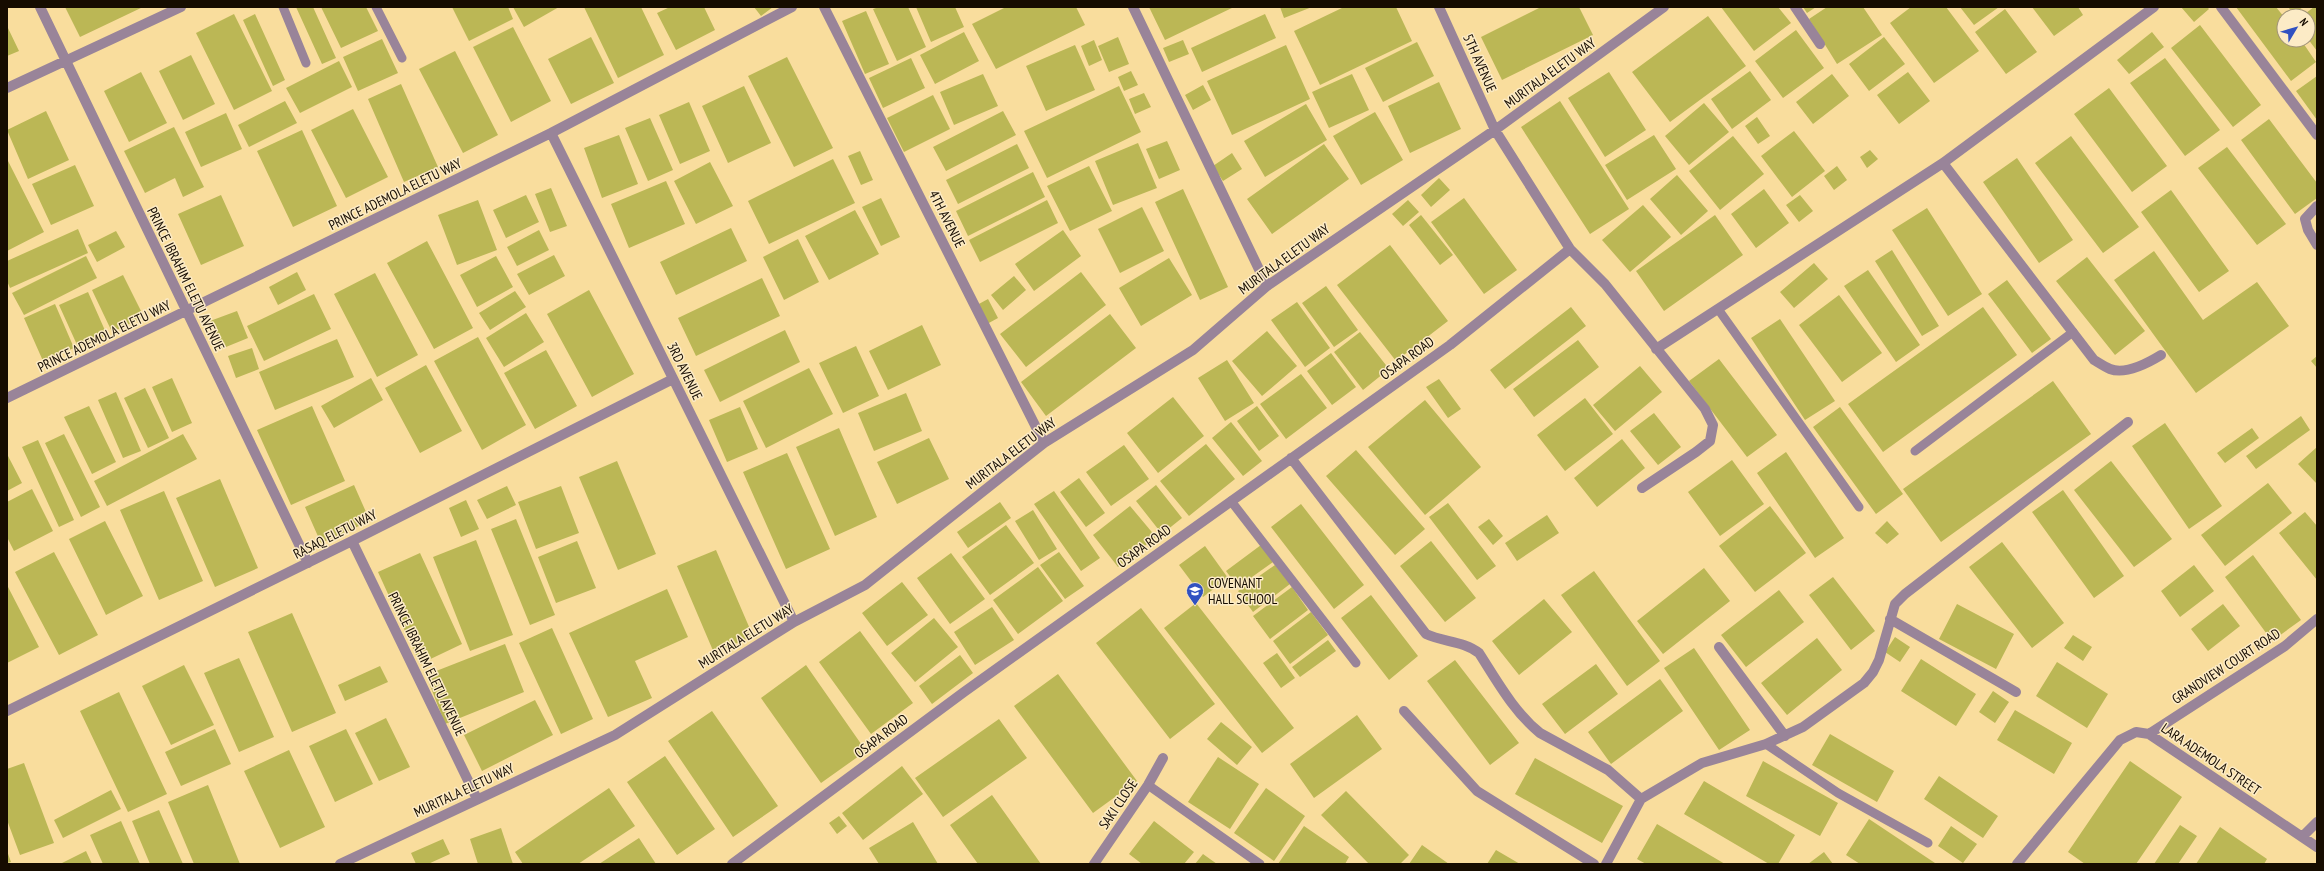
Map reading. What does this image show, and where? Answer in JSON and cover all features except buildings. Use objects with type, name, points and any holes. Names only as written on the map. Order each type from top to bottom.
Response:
[{"type":"street","name":"PRINCE IBRAHIM ELETU AVENUE","points":[[40,7],[185,312],[308,563]]},
{"type":"street","points":[[7,88],[181,7]]},
{"type":"street","name":"PRINCE ADEMOLA ELETU WAY","points":[[7,398],[551,133],[792,7]]},
{"type":"street","name":"4TH AVENUE","points":[[824,7],[1044,443]]},
{"type":"street","points":[[1133,7],[1267,286]]},
{"type":"street","name":"5TH AVENUE","points":[[1439,7],[1495,130],[1570,249],[1604,284],[1705,410],[1713,426],[1710,441],[1642,488]]},
{"type":"street","name":"MURITALA ELETU WAY","points":[[340,864],[615,735],[794,622],[865,585],[1044,443],[1194,350],[1267,286],[1495,130],[1664,7]]},
{"type":"street","points":[[1796,7],[1820,44]]},
{"type":"street","points":[[1656,349],[1942,163],[2154,7]]},
{"type":"street","points":[[2221,7],[2317,134]]},
{"type":"street","name":"3RD AVENUE","points":[[551,133],[794,622]]},
{"type":"street","points":[[1942,163],[2094,360],[2112,370],[2126,370],[2144,365],[2161,355]]},
{"type":"street","points":[[2317,206],[2305,219],[2308,230],[2317,245]]},
{"type":"street","name":"OSAPA ROAD","points":[[732,864],[964,692],[1450,344],[1570,249]]},
{"type":"street","name":"RASAQ ELETU WAY","points":[[7,711],[308,563],[674,379]]},
{"type":"street","points":[[1606,864],[1641,799],[1702,764],[1766,744],[1803,727],[1864,683],[1873,672],[1879,660],[1895,604],[1905,594],[2128,422]]},
{"type":"street","points":[[1291,458],[1426,634],[1438,639],[1472,648],[1479,653],[1516,709],[1531,726],[1540,733],[1608,770],[1641,799]]},
{"type":"street","name":"PRINCE IBRAHIM ELETU AVENUE","points":[[352,541],[477,799]]},
{"type":"street","points":[[1890,619],[2016,692]]},
{"type":"street","name":"GRANDVIEW COURT ROAD","points":[[2149,734],[2285,646],[2317,619]]},
{"type":"street","points":[[1719,647],[1785,736]]},
{"type":"street","points":[[1404,711],[1477,791],[1594,864]]},
{"type":"street","name":"LARA ADEMOLA STREET","points":[[2017,864],[2120,740],[2136,732],[2149,734],[2317,847]]},
{"type":"street","name":"SAKI CLOSE","points":[[1094,864],[1148,785],[1163,758]]},
{"type":"street","points":[[2302,837],[2317,822]]},
{"type":"lane","points":[[283,7],[306,63]]},
{"type":"lane","points":[[376,7],[402,58]]},
{"type":"lane","points":[[1718,309],[1859,507]]},
{"type":"lane","points":[[1915,451],[2073,332]]},
{"type":"lane","points":[[1231,501],[1356,663]]},
{"type":"lane","points":[[1766,744],[1838,793],[1928,843]]},
{"type":"lane","points":[[1148,785],[1260,864]]},
{"type":"place","name":"COVENANT HALL SCHOOL","points":[[1195,606]]}]
